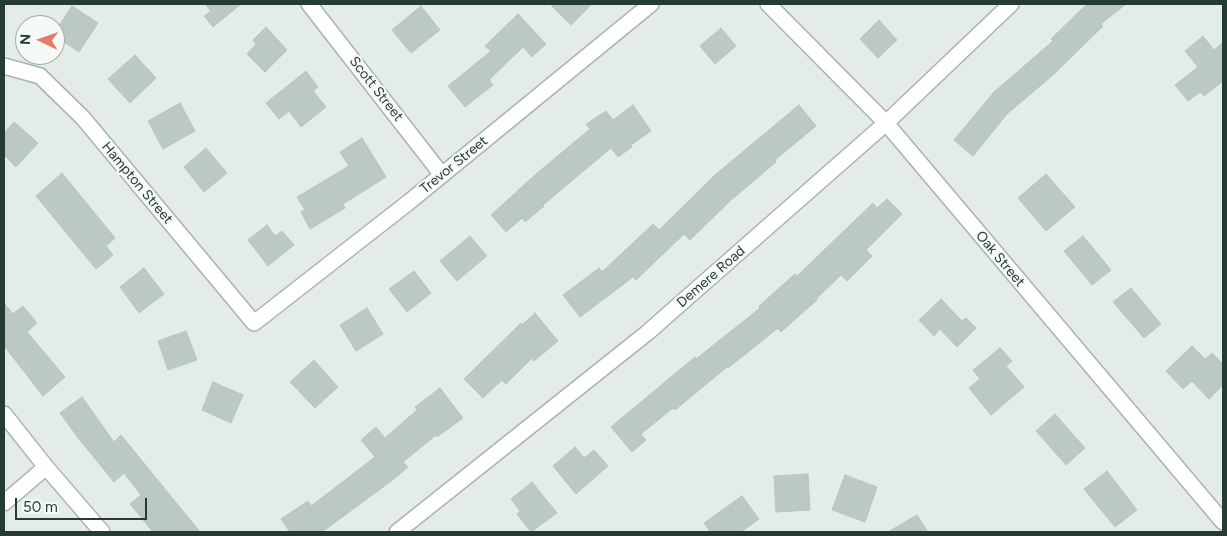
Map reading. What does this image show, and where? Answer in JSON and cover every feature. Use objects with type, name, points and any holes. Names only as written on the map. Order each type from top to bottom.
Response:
[{"type":"street","name":"Scott Street","points":[[309,4],[442,175]]},
{"type":"street","name":"Trevor Street","points":[[254,322],[304,285],[442,175],[651,4]]},
{"type":"street","name":"Oak Street","points":[[768,4],[886,123],[1223,522]]},
{"type":"street","name":"Demere Road","points":[[397,532],[647,333],[886,123],[1011,4]]},
{"type":"street","name":"Hampton Street","points":[[4,66],[40,76],[84,118],[254,322]]},
{"type":"street","points":[[4,414],[46,467],[102,532]]},
{"type":"street","points":[[4,503],[46,467]]},
{"type":"building","points":[[205,4],[241,4],[213,27],[204,16],[211,11]]},
{"type":"building","points":[[550,4],[592,4],[571,25]]},
{"type":"building","points":[[1087,4],[1126,4],[1101,24],[1103,26],[1053,75],[1007,114],[973,156],[954,140],[994,92],[1053,41],[1051,39]]},
{"type":"building","points":[[72,6],[98,23],[79,52],[65,43],[65,17]]},
{"type":"building","points":[[421,6],[440,30],[411,53],[392,30]]},
{"type":"building","points":[[518,14],[546,44],[532,57],[523,47],[489,80],[493,85],[465,107],[448,86],[491,51],[485,46]]},
{"type":"building","points":[[879,20],[897,40],[878,58],[860,39]]},
{"type":"building","points":[[266,27],[287,50],[265,72],[247,54],[256,44],[253,40]]},
{"type":"building","points":[[721,28],[736,46],[715,64],[700,46]]},
{"type":"building","points":[[1203,36],[1214,50],[1223,42],[1223,81],[1204,96],[1200,92],[1188,101],[1175,85],[1198,67],[1185,51]]},
{"type":"building","points":[[135,55],[156,78],[130,103],[108,79]]},
{"type":"building","points":[[306,71],[318,87],[313,91],[326,107],[301,127],[289,111],[279,119],[266,103]]},
{"type":"building","points":[[180,103],[195,131],[163,149],[148,121]]},
{"type":"building","points":[[633,105],[651,131],[631,145],[632,147],[618,157],[611,148],[525,222],[522,218],[506,232],[491,215],[590,129],[586,124],[606,111],[613,120]]},
{"type":"building","points":[[799,105],[816,126],[775,160],[776,162],[730,201],[690,240],[684,234],[636,280],[633,277],[580,317],[563,295],[599,268],[602,272],[653,224],[659,230],[715,175]]},
{"type":"building","points":[[14,122],[38,143],[16,167],[4,155],[4,133]]},
{"type":"building","points":[[362,138],[386,177],[343,204],[345,208],[310,229],[301,212],[305,210],[297,197],[349,166],[340,152]]},
{"type":"building","points":[[206,148],[227,173],[204,192],[184,167]]},
{"type":"building","points":[[62,173],[115,238],[106,246],[113,255],[96,269],[36,196]]},
{"type":"building","points":[[1046,174],[1075,207],[1046,231],[1018,198]]},
{"type":"building","points":[[887,199],[902,214],[866,250],[872,256],[847,281],[841,275],[817,300],[781,332],[778,328],[675,410],[673,408],[641,434],[646,440],[632,452],[611,427],[695,357],[696,359],[760,308],[759,306],[795,274],[797,276],[873,203],[877,208]]},
{"type":"building","points":[[267,225],[275,236],[282,231],[294,245],[268,266],[248,240]]},
{"type":"building","points":[[470,236],[487,256],[457,281],[440,261]]},
{"type":"building","points":[[1083,236],[1111,270],[1092,285],[1064,251]]},
{"type":"building","points":[[144,268],[164,294],[139,313],[120,287]]},
{"type":"building","points":[[414,271],[431,293],[407,312],[389,289]]},
{"type":"building","points":[[1131,288],[1161,324],[1144,338],[1113,302]]},
{"type":"building","points":[[941,299],[962,321],[966,318],[976,328],[957,347],[940,329],[934,336],[919,320]]},
{"type":"building","points":[[4,303],[13,314],[23,306],[37,323],[27,332],[65,377],[43,396],[4,346]]},
{"type":"building","points":[[367,308],[383,334],[356,351],[340,325]]},
{"type":"building","points":[[535,313],[558,341],[534,361],[532,358],[506,384],[502,380],[483,398],[464,379],[521,323],[522,325]]},
{"type":"building","points":[[186,331],[197,360],[168,370],[158,341]]},
{"type":"building","points":[[1192,346],[1205,359],[1212,353],[1223,364],[1223,385],[1209,399],[1192,381],[1183,389],[1166,371]]},
{"type":"building","points":[[1000,348],[1012,361],[1006,366],[1024,387],[991,415],[969,388],[980,379],[973,370]]},
{"type":"building","points":[[314,360],[338,387],[315,408],[290,382]]},
{"type":"building","points":[[213,382],[243,395],[231,423],[202,410]]},
{"type":"building","points":[[440,388],[463,418],[437,437],[436,435],[403,462],[408,467],[394,479],[322,532],[290,532],[281,519],[308,501],[311,506],[375,457],[361,440],[376,427],[385,438],[417,410],[415,407]]},
{"type":"building","points":[[82,397],[114,442],[121,435],[200,532],[153,532],[130,504],[141,495],[124,473],[114,482],[60,413]]},
{"type":"building","points":[[1055,414],[1085,448],[1066,465],[1036,431]]},
{"type":"building","points":[[575,447],[584,458],[594,450],[608,466],[576,494],[553,466]]},
{"type":"building","points":[[1107,471],[1137,510],[1115,527],[1084,489]]},
{"type":"building","points":[[808,474],[810,510],[776,512],[774,476]]},
{"type":"building","points":[[845,475],[877,487],[865,522],[832,510]]},
{"type":"building","points":[[532,482],[557,513],[531,532],[517,514],[520,511],[511,499]]},
{"type":"building","points":[[742,496],[759,519],[741,532],[710,532],[704,523]]},
{"type":"building","points":[[917,515],[928,532],[888,532]]}]
